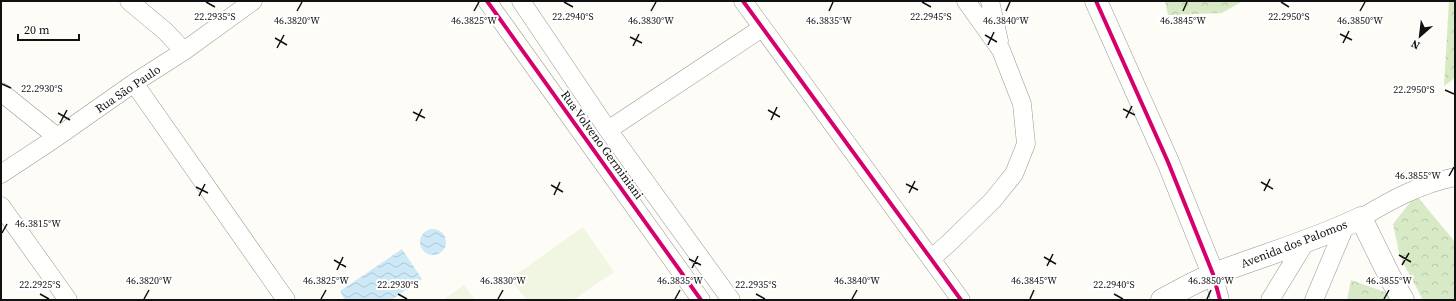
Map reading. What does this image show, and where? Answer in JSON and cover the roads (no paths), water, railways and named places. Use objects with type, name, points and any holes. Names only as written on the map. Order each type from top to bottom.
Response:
[{"type":"street","points":[[129,1],[166,31],[184,51]]},
{"type":"street","name":"Rua São Paulo","points":[[1,174],[134,83],[184,51],[253,1]]},
{"type":"street","name":"Rua Volveno Germiniani","points":[[487,1],[701,300]]},
{"type":"street","name":"Rua Volveno Germiniani","points":[[521,1],[608,130],[732,300]]},
{"type":"street","points":[[744,1],[762,28],[961,300]]},
{"type":"street","points":[[966,1],[1001,50]]},
{"type":"street","points":[[931,258],[993,200],[1014,174],[1026,144],[1022,104],[1001,50],[990,1]]},
{"type":"street","points":[[1096,1],[1168,162],[1213,274],[1220,300]]},
{"type":"street","points":[[608,130],[762,28]]},
{"type":"street","points":[[134,83],[286,300]]},
{"type":"street","points":[[1,92],[57,137]]},
{"type":"street","points":[[1314,300],[1353,222],[1392,199],[1424,185],[1455,177]]},
{"type":"street","points":[[1,206],[68,300]]},
{"type":"street","points":[[1353,222],[1390,276],[1404,300]]},
{"type":"street","name":"Avenida dos Palomos","points":[[1162,300],[1213,274],[1306,241],[1353,222]]},
{"type":"street","points":[[1270,300],[1306,241]]},
{"type":"water","points":[[433,229],[442,233],[446,242],[442,251],[433,255],[424,251],[420,242],[424,233]]},
{"type":"water","points":[[402,249],[422,279],[391,300],[345,300],[340,291]]}]
